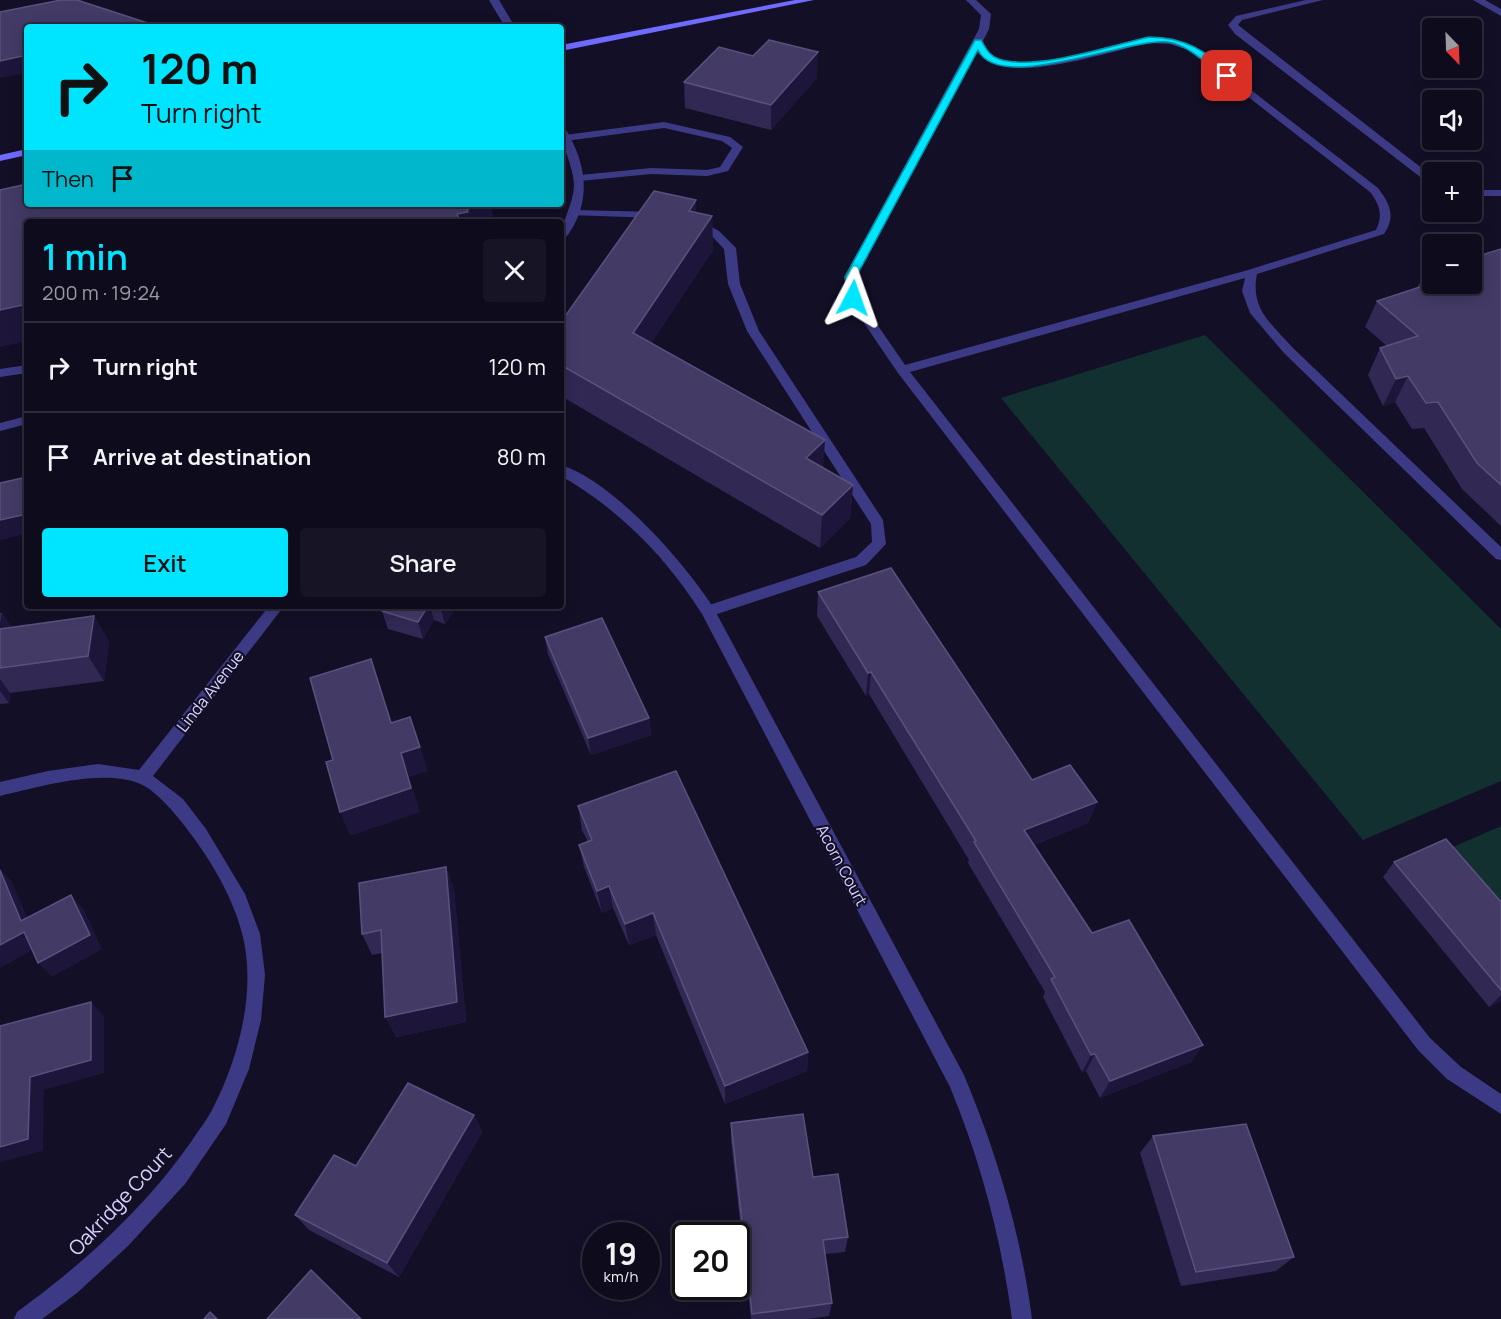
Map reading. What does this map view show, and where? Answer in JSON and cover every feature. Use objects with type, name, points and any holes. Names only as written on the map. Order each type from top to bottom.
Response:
[{"type":"main road","points":[[564,47],[809,0]]},
{"type":"main road","points":[[0,158],[24,153]]},
{"type":"street","points":[[494,0],[508,24]]},
{"type":"street","points":[[971,0],[986,14],[984,29],[850,277],[853,298],[902,370],[1424,1044],[1454,1073],[1501,1105]]},
{"type":"street","points":[[1318,0],[1239,18],[1233,25],[1238,32],[1422,173]]},
{"type":"street","points":[[1478,0],[1501,13]]},
{"type":"street","points":[[902,370],[1252,272],[1380,232],[1387,220],[1386,206],[1374,190],[1191,48],[1170,39],[1149,40],[1036,65],[997,62],[984,54],[978,41]]},
{"type":"street","points":[[564,134],[664,125],[726,139],[738,147],[724,169],[707,173],[651,171],[579,178]]},
{"type":"street","points":[[564,136],[575,157],[579,178],[574,213],[564,231]]},
{"type":"street","points":[[1482,193],[1501,193]]},
{"type":"street","points":[[574,213],[679,218],[697,221],[730,248],[734,284],[753,331],[878,524],[879,544],[861,561],[708,611]]},
{"type":"street","points":[[1252,272],[1248,291],[1256,313],[1288,350],[1501,555]]},
{"type":"street","points":[[0,373],[24,369]]},
{"type":"street","points":[[0,427],[24,421]]},
{"type":"street","name":"Acorn Court","points":[[564,472],[598,493],[629,518],[663,553],[708,611],[957,1081],[982,1141],[999,1198],[1013,1256],[1023,1319]]},
{"type":"street","name":"Linda Avenue","points":[[143,777],[275,609]]},
{"type":"street","points":[[0,789],[48,778],[98,771],[143,777]]},
{"type":"street","name":"Oakridge Court","points":[[24,1319],[70,1286],[121,1239],[178,1177],[219,1117],[240,1069],[252,1020],[256,975],[251,934],[239,899],[200,834],[177,804],[143,777]]},
{"type":"green space","points":[[1205,335],[1501,629],[1501,781],[1363,840],[1001,398]]},
{"type":"green space","points":[[1501,826],[1501,903],[1453,847]]},
{"type":"building","points":[[61,0],[77,0],[151,24],[24,24],[24,56],[0,61],[0,12]]},
{"type":"building","points":[[769,40],[818,52],[771,105],[684,82],[719,47],[753,56]]},
{"type":"building","points":[[24,185],[24,207],[476,207],[467,209],[468,212],[457,214],[459,219],[24,219],[24,305],[0,310],[0,190]]},
{"type":"building","points":[[654,191],[696,200],[689,211],[712,216],[633,333],[825,440],[806,458],[853,485],[822,515],[564,367],[564,318]]},
{"type":"building","points":[[1501,249],[1501,485],[1477,463],[1438,402],[1426,403],[1408,376],[1396,379],[1380,348],[1418,336],[1377,301],[1422,286],[1422,294],[1482,294],[1482,255]]},
{"type":"building","points":[[24,478],[24,515],[0,520],[0,483]]},
{"type":"building","points":[[891,568],[1032,780],[1070,765],[1097,802],[1024,830],[1092,933],[1129,920],[1203,1045],[1110,1081],[1095,1054],[1091,1055],[1051,979],[1055,977],[974,842],[976,841],[871,672],[868,673],[818,592]]},
{"type":"building","points":[[384,609],[426,609],[418,622],[382,611]]},
{"type":"building","points":[[94,616],[88,656],[0,668],[0,629]]},
{"type":"building","points":[[602,618],[649,718],[588,738],[545,637]]},
{"type":"building","points":[[371,659],[391,723],[410,717],[420,747],[401,753],[411,788],[340,812],[326,762],[333,760],[310,678]]},
{"type":"building","points":[[676,771],[808,1052],[725,1086],[653,913],[625,924],[609,886],[597,891],[579,845],[592,840],[578,806]]},
{"type":"building","points":[[1446,839],[1501,902],[1501,990],[1394,862]]},
{"type":"building","points":[[446,867],[457,1002],[385,1017],[381,930],[362,934],[359,883]]},
{"type":"building","points":[[0,870],[21,921],[71,895],[90,935],[38,963],[24,932],[0,945]]},
{"type":"building","points":[[91,1002],[91,1060],[30,1077],[28,1139],[0,1147],[0,1026]]},
{"type":"building","points":[[408,1083],[474,1115],[387,1263],[295,1215],[334,1155],[356,1166]]},
{"type":"building","points":[[803,1114],[813,1177],[838,1174],[848,1237],[823,1240],[832,1303],[752,1314],[750,1222],[742,1222],[731,1123]]},
{"type":"building","points":[[1246,1124],[1294,1257],[1196,1272],[1153,1136]]},
{"type":"building","points":[[311,1270],[361,1319],[267,1319]]},
{"type":"building","points":[[210,1312],[217,1319],[204,1319]]},
{"type":"route","points":[[853,298],[850,277],[978,41],[984,54],[997,62],[1036,65],[1149,40],[1170,39],[1191,48],[1227,76]]}]
